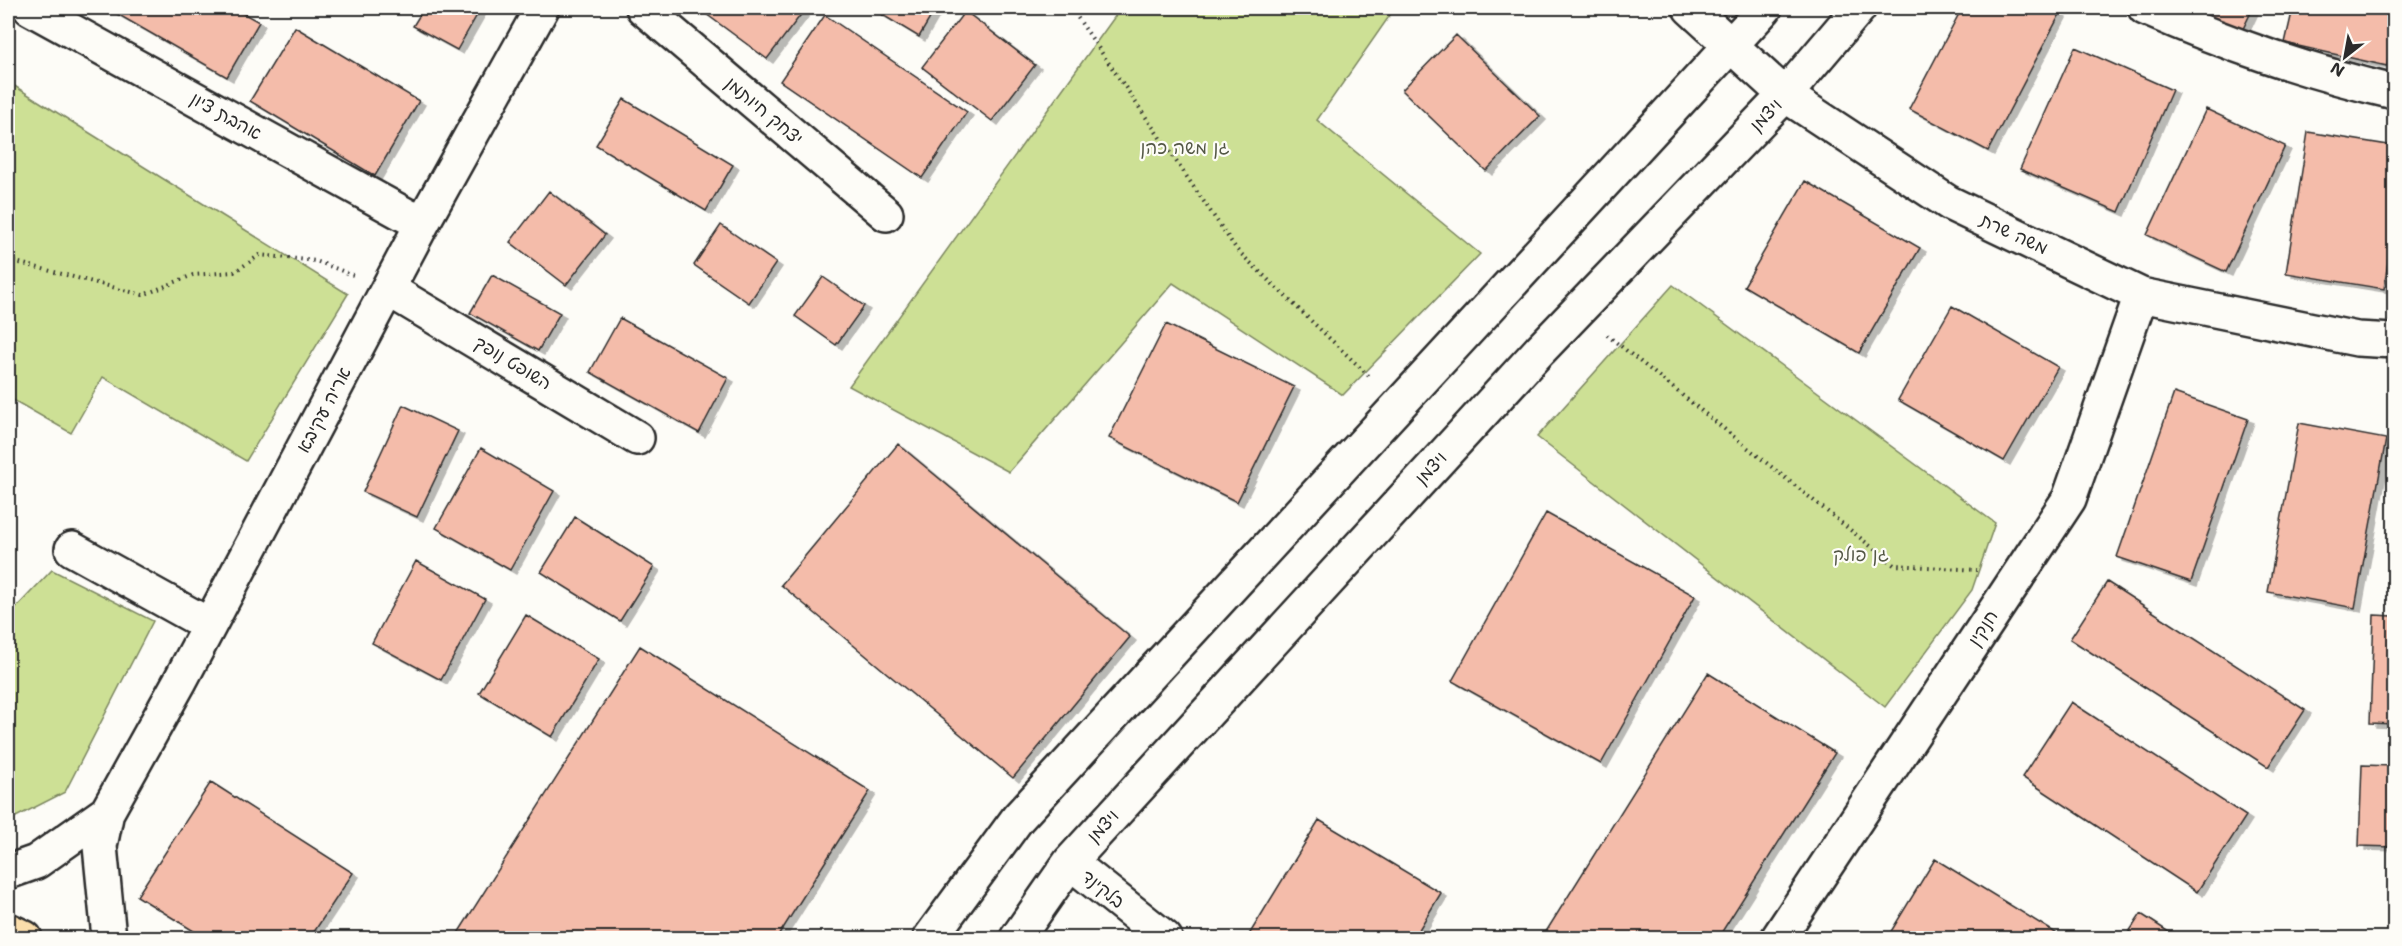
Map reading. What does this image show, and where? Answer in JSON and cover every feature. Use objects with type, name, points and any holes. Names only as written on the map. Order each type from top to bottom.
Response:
[{"type":"main road","points":[[8,930],[25,939]]},
{"type":"street","name":"אהבת ציון","points":[[30,8],[422,224]]},
{"type":"street","name":"אריה עקיבא","points":[[109,939],[100,846],[107,812],[422,224],[542,8]]},
{"type":"street","name":"יצחק חיותמן","points":[[643,8],[886,214]]},
{"type":"street","name":"משה שרת","points":[[1690,8],[1785,95],[1949,203],[2141,295],[2357,339],[2394,341]]},
{"type":"street","points":[[930,939],[1018,818],[1766,8]]},
{"type":"street","name":"ויצמן","points":[[1017,939],[1070,862],[1577,311],[1785,95],[1859,8]]},
{"type":"street","points":[[2145,8],[2223,42],[2320,75],[2394,92]]},
{"type":"street","name":"השופט נופך","points":[[388,289],[637,438]]},
{"type":"street","name":"חנקין","points":[[1778,939],[2069,499],[2141,295]]},
{"type":"street","points":[[72,549],[209,625]]},
{"type":"street","name":"אריה עקיבא","points":[[8,872],[36,862],[107,812]]},
{"type":"street","name":"בלקינד","points":[[1070,862],[1165,939]]},
{"type":"path","points":[[1071,8],[1237,250],[1399,406]]},
{"type":"path","points":[[8,260],[143,295],[193,275],[234,272],[260,255],[316,261]]},
{"type":"path","points":[[1577,311],[1894,565],[2020,573]]},
{"type":"green space","name":"גן משה כהן","points":[[1121,8],[1395,8],[1317,120],[1480,254],[1343,395],[1173,283],[1009,472],[849,386]]},
{"type":"green space","points":[[8,82],[348,294],[246,461],[103,377],[71,433],[8,397]]},
{"type":"green space","name":"גן פולק","points":[[1673,285],[1995,523],[1972,590],[1885,707],[1537,437]]},
{"type":"green space","points":[[52,570],[153,621],[65,792],[8,821],[8,616]]},
{"type":"building","points":[[114,8],[234,8],[259,22],[227,77],[112,11]]},
{"type":"building","points":[[424,8],[481,8],[457,50],[413,26]]},
{"type":"building","points":[[698,8],[806,8],[767,59]]},
{"type":"building","points":[[871,8],[936,8],[919,37]]},
{"type":"building","points":[[1962,8],[2048,8],[2060,14],[1988,151],[1909,109]]},
{"type":"building","points":[[2185,8],[2253,8],[2241,33]]},
{"type":"building","points":[[2293,8],[2394,8],[2394,33],[2387,66],[2285,43]]},
{"type":"building","points":[[965,11],[1035,65],[992,121],[922,67]]},
{"type":"building","points":[[825,15],[967,112],[922,178],[780,81]]},
{"type":"building","points":[[295,27],[419,101],[375,176],[250,101]]},
{"type":"building","points":[[1456,35],[1540,116],[1486,171],[1402,90]]},
{"type":"building","points":[[2075,47],[2172,90],[2119,212],[2020,169]]},
{"type":"building","points":[[624,99],[733,165],[706,211],[596,145]]},
{"type":"building","points":[[2206,109],[2285,146],[2226,272],[2147,235]]},
{"type":"building","points":[[2308,132],[2394,146],[2394,220],[2384,289],[2286,273]]},
{"type":"building","points":[[1805,181],[1920,248],[1859,353],[1744,286]]},
{"type":"building","points":[[549,191],[605,235],[566,285],[510,242]]},
{"type":"building","points":[[721,225],[776,263],[749,303],[694,265]]},
{"type":"building","points":[[492,275],[560,313],[538,351],[470,313]]},
{"type":"building","points":[[823,277],[864,306],[836,345],[795,316]]},
{"type":"building","points":[[1952,306],[2058,367],[2004,461],[1898,400]]},
{"type":"building","points":[[620,318],[728,378],[699,433],[590,372]]},
{"type":"building","points":[[1166,324],[1294,387],[1237,502],[1109,438]]},
{"type":"building","points":[[2174,393],[2248,419],[2191,582],[2117,557]]},
{"type":"building","points":[[403,405],[458,431],[417,517],[363,492]]},
{"type":"building","points":[[2299,423],[2386,439],[2355,608],[2268,592]]},
{"type":"building","points":[[898,444],[1130,637],[1013,778],[781,585]]},
{"type":"building","points":[[481,448],[554,491],[510,570],[436,528]]},
{"type":"building","points":[[1546,513],[1695,596],[1601,764],[1452,681]]},
{"type":"building","points":[[575,517],[654,567],[620,621],[541,572]]},
{"type":"building","points":[[416,561],[485,599],[441,680],[372,643]]},
{"type":"building","points":[[2107,582],[2305,710],[2268,767],[2070,639]]},
{"type":"building","points":[[526,615],[599,659],[552,737],[479,693]]},
{"type":"building","points":[[2374,615],[2394,616],[2394,724],[2370,723]]},
{"type":"building","points":[[640,646],[870,791],[777,938],[455,938]]},
{"type":"building","points":[[1708,673],[1835,753],[1718,938],[1542,938]]},
{"type":"building","points":[[2071,702],[2246,816],[2197,892],[2022,777]]},
{"type":"building","points":[[2362,765],[2394,766],[2394,847],[2359,846]]},
{"type":"building","points":[[211,782],[353,873],[310,938],[205,938],[137,896]]},
{"type":"building","points":[[1319,820],[1441,893],[1414,938],[1247,938]]},
{"type":"building","points":[[1935,859],[2064,938],[1887,938]]},
{"type":"building","points":[[2141,914],[2178,938],[2125,938]]}]
